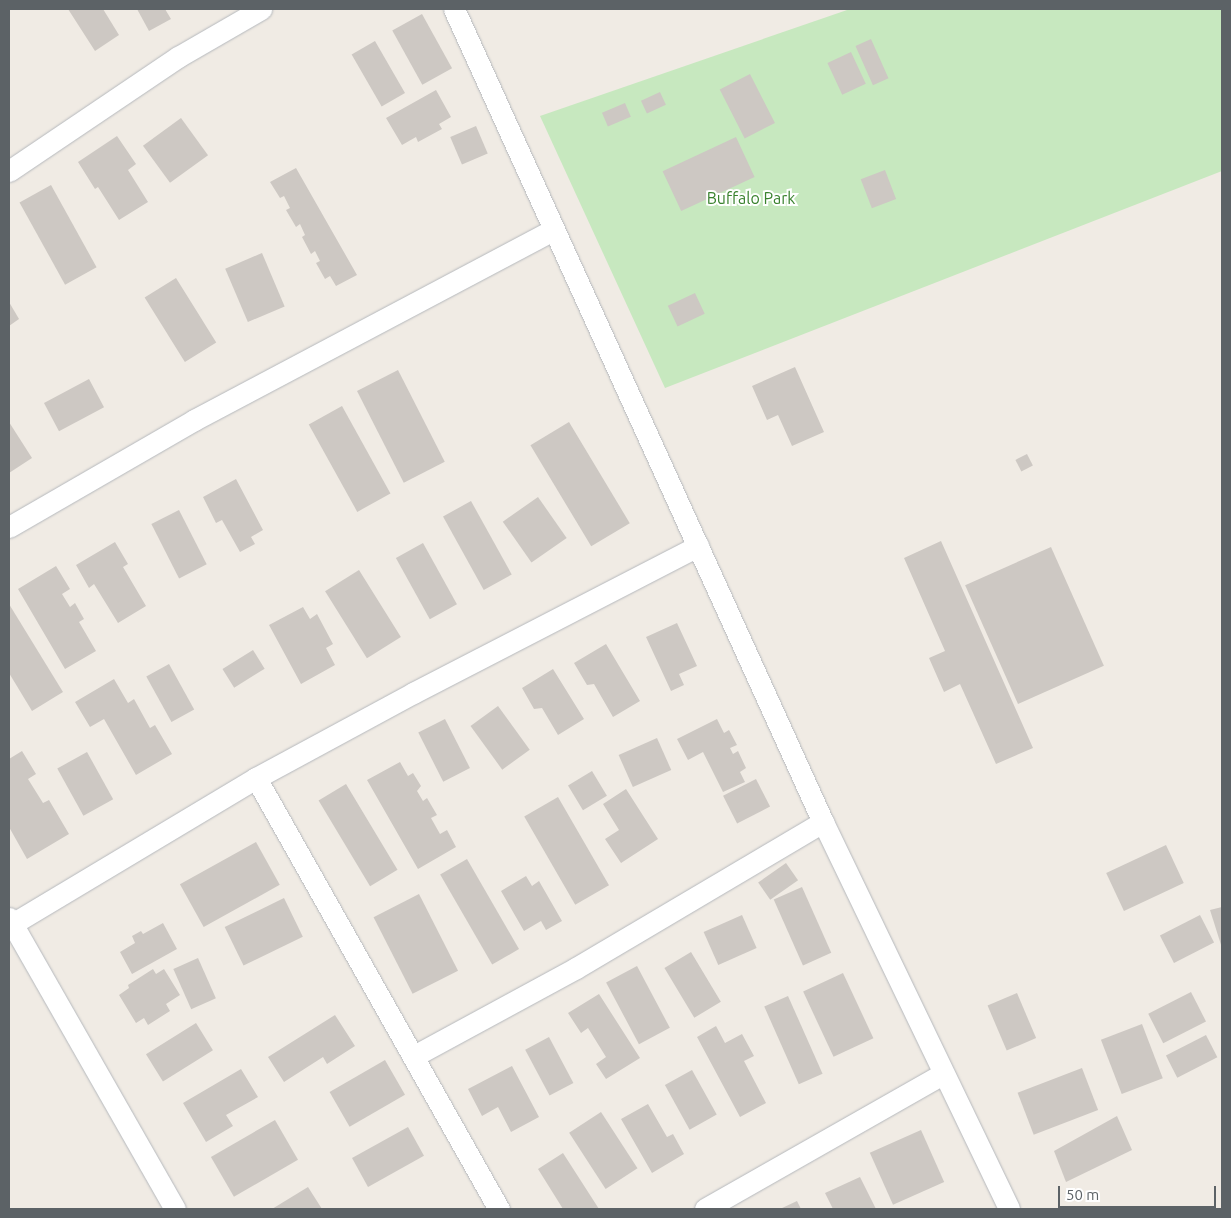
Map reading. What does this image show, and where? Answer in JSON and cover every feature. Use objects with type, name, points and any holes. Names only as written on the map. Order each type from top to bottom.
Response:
[{"type":"street","points":[[9,171],[178,57],[261,9]]},
{"type":"street","points":[[454,9],[480,60],[553,230],[823,822],[942,1074],[1009,1209]]},
{"type":"street","points":[[9,527],[194,420],[553,230]]},
{"type":"street","points":[[175,1209],[13,933],[256,778],[414,693],[698,546]]},
{"type":"street","points":[[256,778],[499,1209]]},
{"type":"street","points":[[414,1056],[576,968],[823,822]]},
{"type":"street","points":[[705,1209],[942,1074]]},
{"type":"green space","name":"Buffalo Park","points":[[850,9],[1222,9],[1222,171],[665,388],[540,116]]},
{"type":"building","points":[[68,9],[103,9],[119,35],[95,51]]},
{"type":"building","points":[[137,9],[165,9],[171,19],[149,31]]},
{"type":"building","points":[[422,14],[452,68],[422,85],[392,30]]},
{"type":"building","points":[[871,39],[888,78],[873,85],[855,46]]},
{"type":"building","points":[[375,41],[405,93],[382,106],[352,54]]},
{"type":"building","points":[[851,52],[866,84],[842,95],[827,63]]},
{"type":"building","points":[[750,74],[775,123],[745,138],[720,89]]},
{"type":"building","points":[[436,90],[451,117],[439,124],[442,129],[418,142],[416,137],[402,145],[386,118]]},
{"type":"building","points":[[660,92],[666,105],[647,114],[641,101]]},
{"type":"building","points":[[625,103],[631,117],[608,127],[602,113]]},
{"type":"building","points":[[181,118],[208,155],[170,183],[143,146]]},
{"type":"building","points":[[476,126],[488,154],[462,165],[450,137]]},
{"type":"building","points":[[117,136],[136,164],[128,170],[148,202],[119,220],[98,187],[95,189],[78,162]]},
{"type":"building","points":[[736,137],[755,177],[681,211],[663,171]]},
{"type":"building","points":[[296,168],[357,275],[336,286],[330,276],[325,279],[316,263],[320,261],[315,251],[311,254],[302,237],[305,235],[300,224],[296,227],[286,210],[290,208],[284,196],[280,198],[270,182]]},
{"type":"building","points":[[885,170],[896,199],[872,208],[861,179]]},
{"type":"building","points":[[51,185],[97,267],[65,285],[20,202]]},
{"type":"building","points":[[262,253],[285,306],[248,322],[225,269]]},
{"type":"building","points":[[176,278],[216,342],[185,362],[145,298]]},
{"type":"building","points":[[695,293],[705,314],[678,327],[668,306]]},
{"type":"building","points":[[9,302],[19,319],[9,326]]},
{"type":"building","points":[[795,367],[824,432],[792,446],[778,415],[767,420],[752,386]]},
{"type":"building","points":[[398,370],[445,462],[404,483],[357,391]]},
{"type":"building","points":[[89,379],[104,407],[59,431],[44,403]]},
{"type":"building","points":[[342,406],[390,493],[357,512],[309,424]]},
{"type":"building","points":[[9,422],[32,458],[9,473]]},
{"type":"building","points":[[569,422],[630,523],[591,546],[530,445]]},
{"type":"building","points":[[1027,454],[1033,466],[1021,471],[1015,460]]},
{"type":"building","points":[[236,479],[263,530],[251,537],[255,544],[240,552],[222,520],[216,523],[203,497]]},
{"type":"building","points":[[538,497],[567,538],[531,563],[503,522]]},
{"type":"building","points":[[471,501],[512,574],[484,590],[443,517]]},
{"type":"building","points":[[179,510],[207,564],[179,578],[151,524]]},
{"type":"building","points":[[941,541],[1033,748],[996,764],[960,684],[944,692],[929,658],[945,651],[904,558]]},
{"type":"building","points":[[115,542],[128,564],[123,567],[146,606],[118,623],[94,584],[89,588],[76,565]]},
{"type":"building","points":[[423,543],[457,604],[430,619],[396,558]]},
{"type":"building","points":[[1051,547],[1104,666],[1018,704],[965,585]]},
{"type":"building","points":[[56,566],[70,589],[62,594],[70,607],[75,603],[84,619],[79,622],[96,651],[65,669],[18,589]]},
{"type":"building","points":[[359,570],[401,637],[367,658],[325,591]]},
{"type":"building","points":[[9,604],[63,692],[32,711],[9,673]]},
{"type":"building","points":[[303,607],[310,619],[317,614],[333,644],[326,648],[335,665],[301,684],[269,625]]},
{"type":"building","points":[[677,623],[697,666],[679,674],[684,685],[671,691],[646,637]]},
{"type":"building","points":[[606,644],[640,701],[613,717],[594,684],[587,685],[574,663]]},
{"type":"building","points":[[253,650],[265,669],[234,688],[222,669]]},
{"type":"building","points":[[169,664],[194,709],[171,722],[146,677]]},
{"type":"building","points":[[553,669],[584,719],[558,735],[542,708],[534,709],[522,688]]},
{"type":"building","points":[[114,679],[128,703],[134,699],[150,728],[155,725],[172,754],[136,775],[104,719],[90,727],[75,702]]},
{"type":"building","points":[[498,706],[530,750],[502,770],[470,726]]},
{"type":"building","points":[[445,719],[470,768],[443,782],[418,733]]},
{"type":"building","points":[[717,719],[724,733],[729,730],[737,745],[730,748],[733,754],[738,751],[746,768],[740,772],[745,782],[723,792],[703,752],[688,760],[677,739]]},
{"type":"building","points":[[657,738],[671,770],[633,787],[619,755]]},
{"type":"building","points":[[22,751],[36,774],[28,779],[43,803],[49,800],[69,834],[27,859],[9,827],[9,759]]},
{"type":"building","points":[[87,752],[113,799],[83,816],[57,768]]},
{"type":"building","points":[[400,762],[408,776],[413,773],[421,786],[417,791],[423,801],[427,798],[437,815],[431,818],[440,834],[447,830],[456,847],[418,869],[367,780]]},
{"type":"building","points":[[592,771],[607,796],[583,810],[568,785]]},
{"type":"building","points":[[756,779],[770,807],[737,823],[723,796]]},
{"type":"building","points":[[346,784],[398,870],[370,886],[319,800]]},
{"type":"building","points":[[626,789],[658,839],[621,863],[605,839],[619,830],[603,804]]},
{"type":"building","points":[[558,797],[609,885],[575,905],[524,816]]},
{"type":"building","points":[[256,842],[280,885],[204,927],[180,884]]},
{"type":"building","points":[[1166,845],[1184,883],[1124,911],[1106,873]]},
{"type":"building","points":[[467,859],[519,949],[492,965],[440,874]]},
{"type":"building","points":[[786,863],[798,880],[770,900],[758,883]]},
{"type":"building","points":[[526,876],[532,886],[539,881],[562,921],[546,930],[541,921],[524,931],[501,891]]},
{"type":"building","points":[[802,887],[831,953],[803,965],[774,900]]},
{"type":"building","points":[[419,894],[458,971],[413,994],[374,917]]},
{"type":"building","points":[[284,898],[303,937],[244,966],[225,927]]},
{"type":"building","points":[[1222,907],[1222,948],[1210,910]]},
{"type":"building","points":[[742,915],[757,948],[718,965],[704,932]]},
{"type":"building","points":[[1200,915],[1214,943],[1174,963],[1160,935]]},
{"type":"building","points":[[163,923],[177,949],[132,974],[120,952],[135,943],[132,936],[141,931],[143,934]]},
{"type":"building","points":[[691,952],[721,1002],[694,1018],[664,968]]},
{"type":"building","points":[[198,958],[216,998],[191,1009],[173,969]]},
{"type":"building","points":[[637,966],[670,1028],[639,1044],[606,982]]},
{"type":"building","points":[[153,969],[156,974],[164,969],[180,995],[166,1004],[170,1011],[148,1025],[144,1018],[136,1023],[119,995],[129,988],[128,985]]},
{"type":"building","points":[[843,973],[873,1038],[834,1057],[803,992]]},
{"type":"building","points":[[1191,992],[1206,1021],[1163,1043],[1148,1014]]},
{"type":"building","points":[[1017,993],[1036,1038],[1007,1051],[988,1006]]},
{"type":"building","points":[[599,994],[640,1058],[606,1079],[596,1064],[606,1057],[588,1028],[581,1033],[568,1013]]},
{"type":"building","points":[[788,996],[823,1074],[799,1084],[764,1007]]},
{"type":"building","points":[[335,1015],[355,1046],[327,1064],[323,1057],[284,1082],[268,1057]]},
{"type":"building","points":[[196,1023],[213,1050],[163,1081],[146,1054]]},
{"type":"building","points":[[1142,1024],[1163,1078],[1122,1094],[1101,1040]]},
{"type":"building","points":[[716,1026],[725,1043],[742,1034],[754,1056],[744,1061],[766,1103],[740,1117],[697,1037]]},
{"type":"building","points":[[1206,1035],[1217,1057],[1177,1078],[1166,1055]]},
{"type":"building","points":[[549,1037],[573,1083],[550,1096],[525,1050]]},
{"type":"building","points":[[385,1060],[405,1095],[350,1127],[330,1092]]},
{"type":"building","points":[[512,1066],[539,1117],[511,1132],[498,1107],[482,1116],[468,1089]]},
{"type":"building","points":[[1082,1068],[1098,1110],[1034,1135],[1018,1093]]},
{"type":"building","points":[[241,1069],[258,1097],[226,1115],[233,1126],[206,1142],[183,1103]]},
{"type":"building","points":[[692,1070],[717,1115],[690,1130],[665,1085]]},
{"type":"building","points":[[648,1104],[667,1137],[673,1134],[684,1154],[652,1173],[621,1119]]},
{"type":"building","points":[[601,1112],[637,1168],[606,1189],[569,1133]]},
{"type":"building","points":[[1117,1116],[1132,1150],[1066,1182],[1054,1151]]},
{"type":"building","points":[[275,1120],[298,1160],[234,1197],[211,1157]]},
{"type":"building","points":[[408,1127],[424,1156],[368,1187],[352,1158]]},
{"type":"building","points":[[921,1130],[944,1182],[893,1205],[870,1153]]},
{"type":"building","points":[[563,1153],[599,1209],[563,1209],[538,1169]]},
{"type":"building","points":[[860,1177],[876,1209],[833,1209],[825,1193]]},
{"type":"building","points":[[308,1187],[322,1209],[272,1209]]},
{"type":"building","points":[[797,1201],[801,1209],[780,1209]]}]
